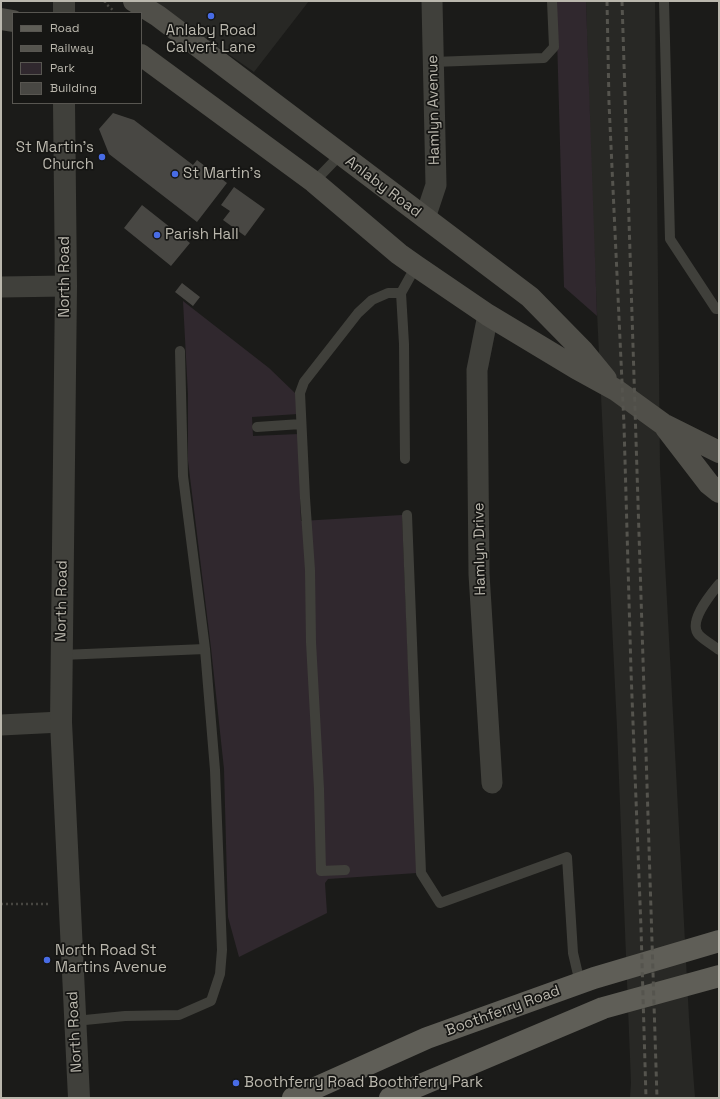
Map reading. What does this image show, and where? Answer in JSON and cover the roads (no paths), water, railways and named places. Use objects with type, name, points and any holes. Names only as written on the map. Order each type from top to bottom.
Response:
[{"type":"main road","name":"Anlaby Road","points":[[134,1],[158,16],[530,297],[583,351],[616,390]]},
{"type":"main road","points":[[1,20],[12,21]]},
{"type":"main road","name":"Anlaby Road","points":[[142,56],[314,182],[399,254],[416,266],[488,315],[576,368],[616,390],[663,424],[719,452]]},
{"type":"main road","name":"Anlaby Road","points":[[663,424],[709,484],[719,492]]},
{"type":"main road","name":"Boothferry Road","points":[[293,1098],[427,1038],[580,984],[719,941]]},
{"type":"main road","points":[[390,1098],[409,1094],[603,1008],[719,976]]},
{"type":"street","points":[[64,1],[64,12]]},
{"type":"street","name":"Hamlyn Avenue","points":[[425,218],[436,185],[432,1]]},
{"type":"street","name":"North Road","points":[[64,104],[66,286],[61,722],[79,1098]]},
{"type":"street","points":[[1,287],[66,286]]},
{"type":"street","name":"Hamlyn Drive","points":[[488,315],[477,370],[480,574],[492,783]]},
{"type":"street","points":[[1,725],[61,722]]},
{"type":"lane","points":[[433,62],[544,58],[554,47],[552,1]]},
{"type":"lane","points":[[664,1],[670,239],[716,309],[719,309]]},
{"type":"lane","points":[[314,182],[341,154]]},
{"type":"lane","points":[[405,459],[404,344],[401,293],[416,266]]},
{"type":"lane","points":[[345,870],[321,871],[320,789],[311,642],[310,570],[300,393],[304,382],[358,313],[372,300],[388,293],[401,293]]},
{"type":"lane","points":[[75,1021],[125,1016],[179,1015],[212,1001],[220,974],[222,950],[215,770],[205,650],[183,476],[180,351]]},
{"type":"lane","points":[[257,427],[301,424]]},
{"type":"lane","points":[[407,515],[421,873],[440,903],[566,857],[573,953],[580,984]]},
{"type":"lane","points":[[719,584],[702,607],[696,625],[698,634],[719,650]]},
{"type":"lane","points":[[62,655],[205,650]]},
{"type":"railway","points":[[607,1],[609,103],[624,425],[646,1098]]},
{"type":"railway","points":[[622,1],[657,1098]]},
{"type":"place","name":"Anlaby Road Calvert Lane","points":[[211,16]]},
{"type":"place","name":"St Martin's Church","points":[[102,157]]},
{"type":"place","name":"St Martin's","points":[[175,174]]},
{"type":"place","name":"Parish Hall","points":[[157,235]]},
{"type":"place","name":"North Road St Martins Avenue","points":[[47,960]]},
{"type":"place","name":"Boothferry Road Boothferry Park","points":[[236,1083]]}]
